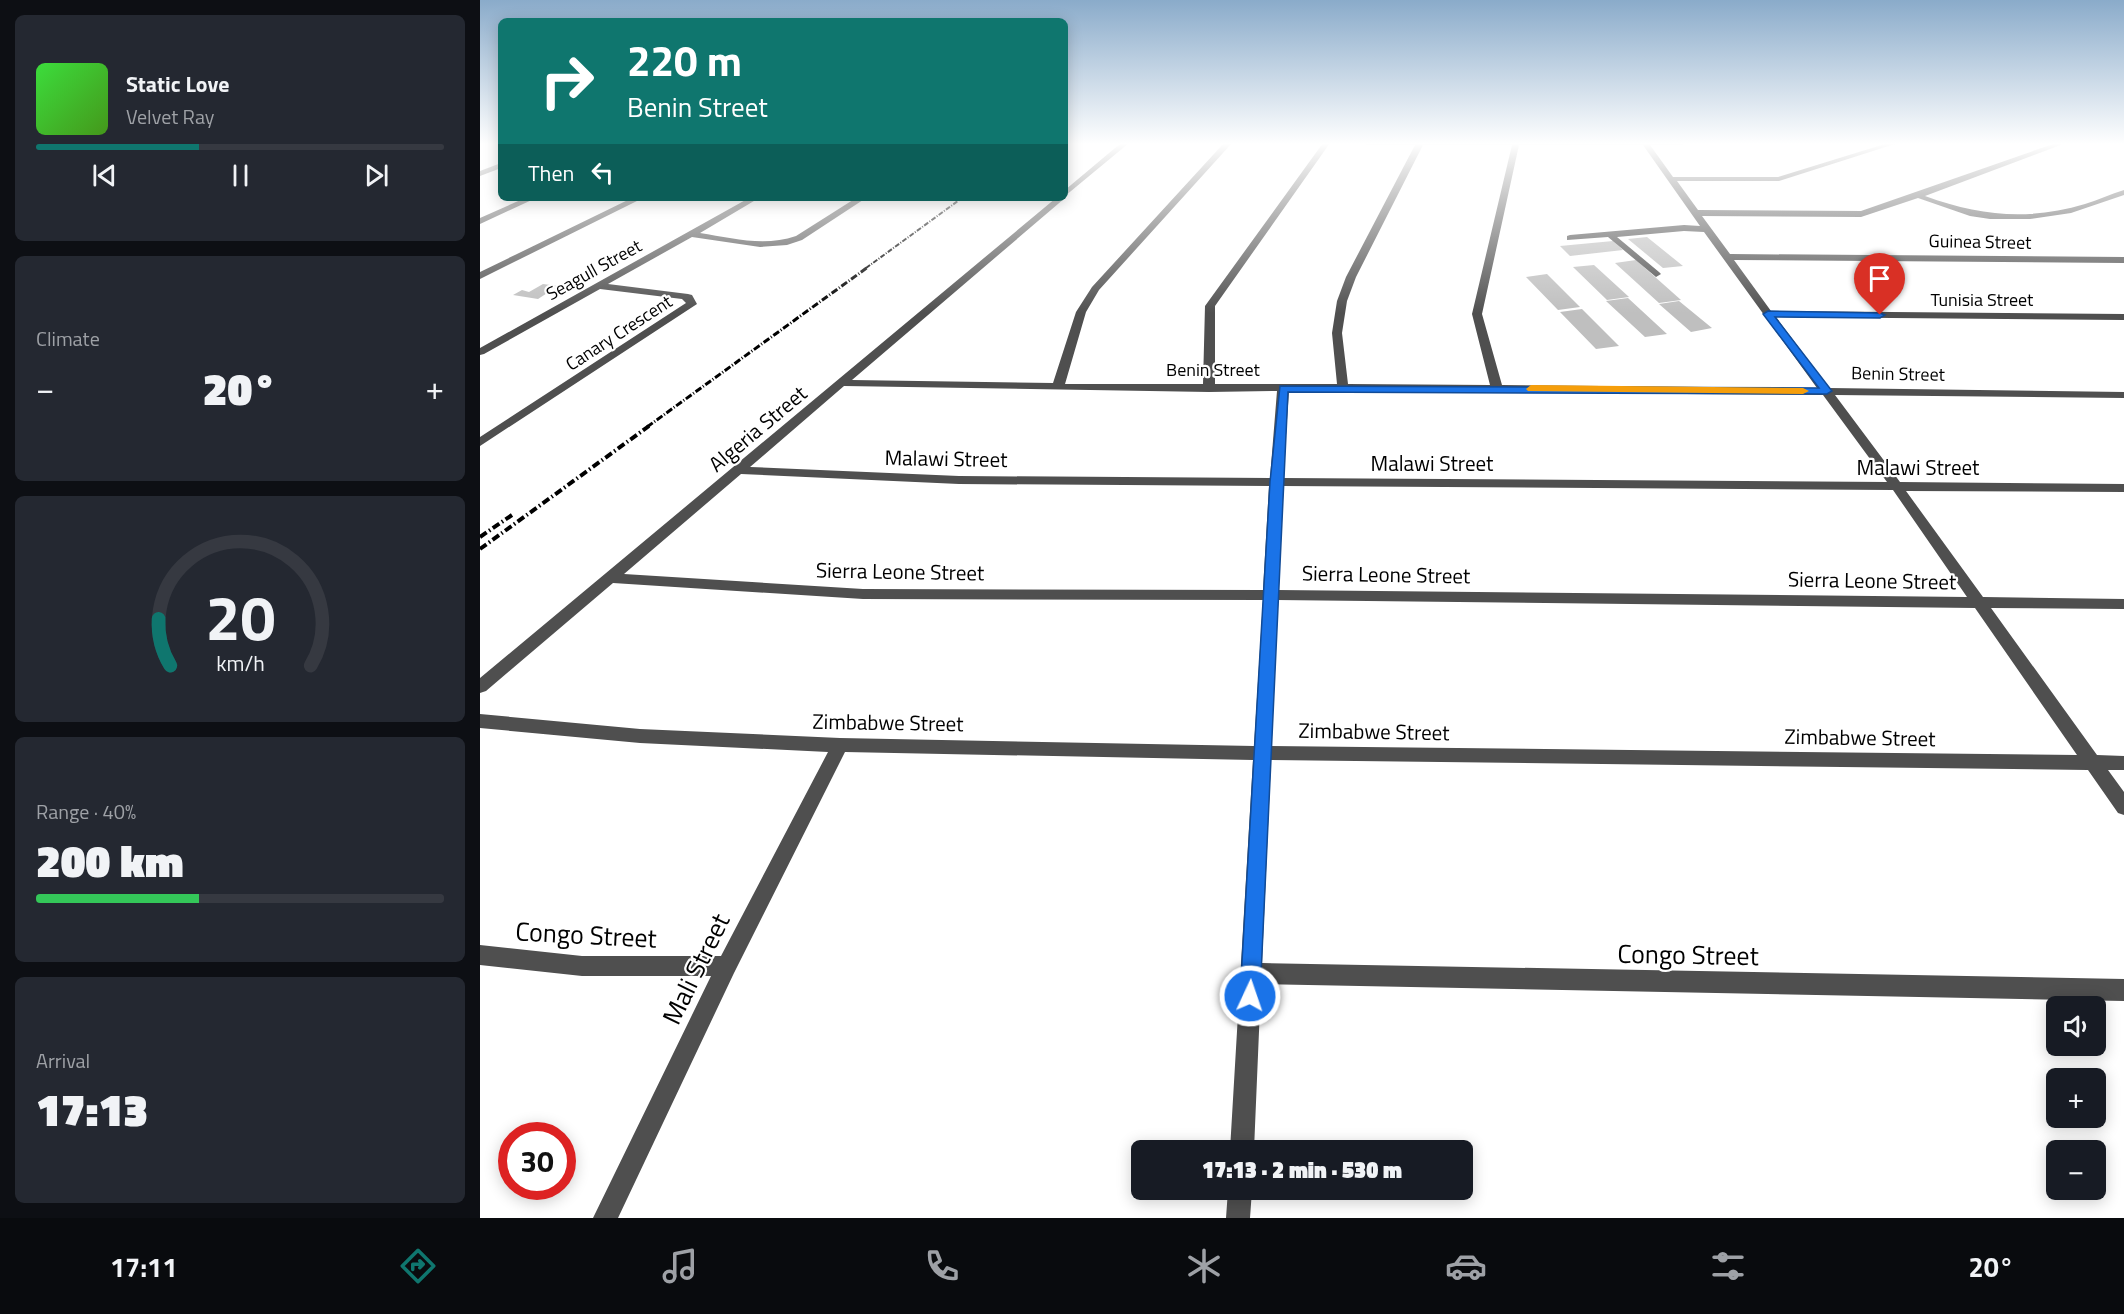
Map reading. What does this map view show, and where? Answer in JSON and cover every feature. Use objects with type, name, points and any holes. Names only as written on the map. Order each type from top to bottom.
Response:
[{"type":"street","points":[[1058,387],[1081,312],[1095,289],[1176,200]]},
{"type":"street","points":[[1209,388],[1210,306],[1285,200]]},
{"type":"street","points":[[1343,388],[1336,333],[1342,301],[1351,277],[1391,200]]},
{"type":"street","points":[[1497,388],[1477,314],[1503,200]]},
{"type":"street","points":[[1687,200],[1768,314],[1897,487],[2124,807]]},
{"type":"street","points":[[1696,213],[1850,215],[1878,210],[1904,200]]},
{"type":"street","points":[[1932,200],[1978,214],[2033,216],[2069,212],[2102,200]]},
{"type":"street","points":[[480,221],[525,201]]},
{"type":"street","points":[[480,276],[633,201]]},
{"type":"street","name":"Seagull Street","points":[[480,352],[750,201]]},
{"type":"street","points":[[690,234],[773,245],[787,243],[799,238],[857,201]]},
{"type":"street","name":"Algeria Street","points":[[480,687],[1056,201]]},
{"type":"street","points":[[1570,238],[1684,228],[1706,229]]},
{"type":"street","points":[[1609,234],[1656,274]]},
{"type":"street","name":"Guinea Street","points":[[1728,256],[2124,260]]},
{"type":"street","name":"Canary Crescent","points":[[480,442],[692,304],[688,297],[598,286]]},
{"type":"street","name":"Tunisia Street","points":[[1768,314],[2124,317]]},
{"type":"street","name":"Benin Street","points":[[843,383],[1058,387],[1497,388],[2124,395]]},
{"type":"street","points":[[1243,1140],[1276,482],[1283,388]]},
{"type":"street","name":"Malawi Street","points":[[739,470],[950,479],[2124,488]]},
{"type":"street","name":"Sierra Leone Street","points":[[611,578],[863,594],[1271,595],[2124,604]]},
{"type":"street","name":"Zimbabwe Street","points":[[480,721],[640,736],[840,745],[1262,753],[2124,763]]},
{"type":"street","name":"Mali Street","points":[[604,1218],[727,966],[840,745]]},
{"type":"street","name":"Congo Street","points":[[480,955],[582,966],[727,966]]},
{"type":"street","name":"Congo Street","points":[[1251,973],[2124,990]]},
{"type":"street","points":[[1238,1218],[1239,1200]]},
{"type":"building","points":[[1647,237],[1683,266],[1663,268],[1628,239]]},
{"type":"building","points":[[1613,241],[1623,250],[1570,256],[1560,246]]},
{"type":"building","points":[[1636,260],[1681,300],[1659,303],[1615,263]]},
{"type":"building","points":[[1594,265],[1629,297],[1607,300],[1573,267]]},
{"type":"building","points":[[1547,274],[1580,307],[1558,310],[1526,277]]},
{"type":"building","points":[[543,284],[558,286],[538,299],[513,295],[522,290],[529,292]]},
{"type":"building","points":[[1628,298],[1667,334],[1645,337],[1606,301]]},
{"type":"building","points":[[1679,301],[1712,328],[1691,332],[1659,304]]},
{"type":"building","points":[[1582,309],[1619,346],[1596,349],[1560,312]]},
{"type":"railway","points":[[866,268],[958,201]]},
{"type":"railway","points":[[647,427],[868,267]]},
{"type":"railway","points":[[480,549],[649,426]]},
{"type":"railway","points":[[480,537],[512,515]]},
{"type":"slow traffic","points":[[1531,389],[1803,391]]},
{"type":"route","points":[[1250,996],[1276,482],[1283,388],[1827,391],[1768,314],[1880,315]]}]
